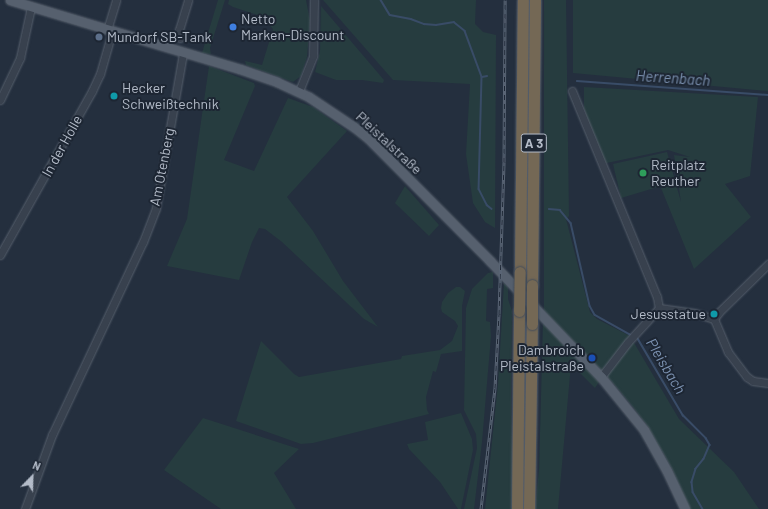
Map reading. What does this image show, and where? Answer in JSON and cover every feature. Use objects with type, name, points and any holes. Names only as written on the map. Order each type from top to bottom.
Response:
[{"type":"highway","name":"A 3","points":[[517,509],[522,0]]},
{"type":"highway","name":"A 3","points":[[529,509],[535,0]]},
{"type":"main road","name":"Pleistalstraße","points":[[10,0],[240,69],[299,91],[334,112],[368,138],[601,377],[644,430],[667,470],[685,509]]},
{"type":"street","name":"In der Holle","points":[[0,255],[92,91],[100,74],[116,0]]},
{"type":"street","points":[[180,38],[179,30],[188,0]]},
{"type":"street","points":[[299,91],[313,56],[314,0]]},
{"type":"street","points":[[0,100],[20,58],[31,7]]},
{"type":"street","name":"Am Otenberg","points":[[25,509],[52,435],[126,277],[156,208],[183,53]]},
{"type":"street","points":[[572,91],[657,297],[659,308]]},
{"type":"street","points":[[714,320],[719,312],[768,264]]},
{"type":"street","points":[[601,377],[628,342],[659,308]]},
{"type":"street","points":[[659,308],[695,313],[714,320],[728,352],[748,377],[753,381],[767,382]]},
{"type":"green space","points":[[218,0],[225,0],[210,48],[211,54],[202,53]]},
{"type":"green space","points":[[229,0],[306,0],[310,21],[307,57],[301,76],[293,82],[246,65],[245,61],[262,65],[273,29],[261,16],[233,7],[228,4]]},
{"type":"green space","points":[[323,0],[476,0],[475,24],[483,32],[496,35],[495,228],[485,222],[473,203],[466,154],[470,84],[393,80]]},
{"type":"green space","points":[[544,0],[566,0],[569,216],[566,219],[590,312],[597,319],[630,336],[679,419],[734,472],[759,509],[689,509],[672,469],[648,427],[607,376],[544,311]]},
{"type":"green space","points":[[573,0],[768,0],[768,91],[573,73]]},
{"type":"green space","points":[[321,6],[384,80],[383,83],[362,80],[336,80],[315,72],[320,51]]},
{"type":"green space","points":[[209,66],[254,83],[255,86],[224,160],[254,171],[288,98],[313,107],[347,131],[287,197],[313,231],[343,281],[378,327],[364,319],[282,242],[265,229],[259,228],[252,242],[239,280],[167,266],[187,219]]},
{"type":"green space","points":[[584,87],[758,97],[750,176],[725,184],[751,217],[694,269],[661,188],[671,183],[621,198],[613,164],[667,152],[681,202],[674,155],[690,157],[668,150],[602,164],[584,109]]},
{"type":"green space","points":[[405,186],[439,225],[429,236],[395,203]]},
{"type":"green space","points":[[493,272],[493,288],[487,289],[486,321],[490,322],[491,336],[482,442],[474,509],[464,509],[477,448],[476,434],[464,410],[466,308],[472,289],[488,273]]},
{"type":"green space","points":[[504,283],[508,287],[508,299],[512,311],[511,393],[513,509],[485,509],[498,384]]},
{"type":"green space","points":[[456,287],[460,287],[465,291],[462,306],[462,351],[441,354],[436,372],[433,371],[426,397],[427,410],[429,414],[313,443],[301,444],[236,421],[261,341],[294,374],[299,377],[401,359],[402,356],[440,350],[452,341],[458,326],[455,321],[442,312],[441,308],[442,302],[448,293]]},
{"type":"green space","points":[[543,323],[599,382],[595,388],[571,364],[558,509],[535,509],[539,470]]},
{"type":"green space","points":[[461,413],[472,439],[473,450],[461,509],[458,509],[440,482],[409,449],[407,444],[428,440],[425,422]]},
{"type":"green space","points":[[203,418],[299,449],[274,473],[296,509],[221,509],[164,470]]},
{"type":"waterway","name":"Pleisbach","points":[[381,0],[390,15],[411,19],[424,24],[436,25],[454,22],[465,31],[482,77],[479,189],[487,205],[492,209]]},
{"type":"waterway","name":"Pleisbach","points":[[482,77],[487,76]]},
{"type":"waterway","name":"Herrenbach","points":[[577,81],[768,95]]},
{"type":"waterway","name":"Pleisbach","points":[[549,209],[560,210],[571,223],[590,306],[595,315],[631,335]]},
{"type":"waterway","name":"Pleisbach","points":[[637,337],[683,415],[706,438],[710,445],[704,459],[696,469],[692,482],[693,492],[703,509]]},
{"type":"railway","points":[[481,509],[495,388],[499,314],[504,162],[505,0]]},
{"type":"place","name":"Netto Marken-Discount","points":[[233,27]]},
{"type":"place","name":"Mundorf SB-Tank","points":[[99,37]]},
{"type":"place","name":"Hecker Schweißtechnik","points":[[114,96]]},
{"type":"place","name":"Reitplatz Reuther","points":[[643,173]]},
{"type":"place","name":"Jesusstatue","points":[[714,314]]},
{"type":"place","name":"Dambroich Pleistalstraße","points":[[592,358]]}]
